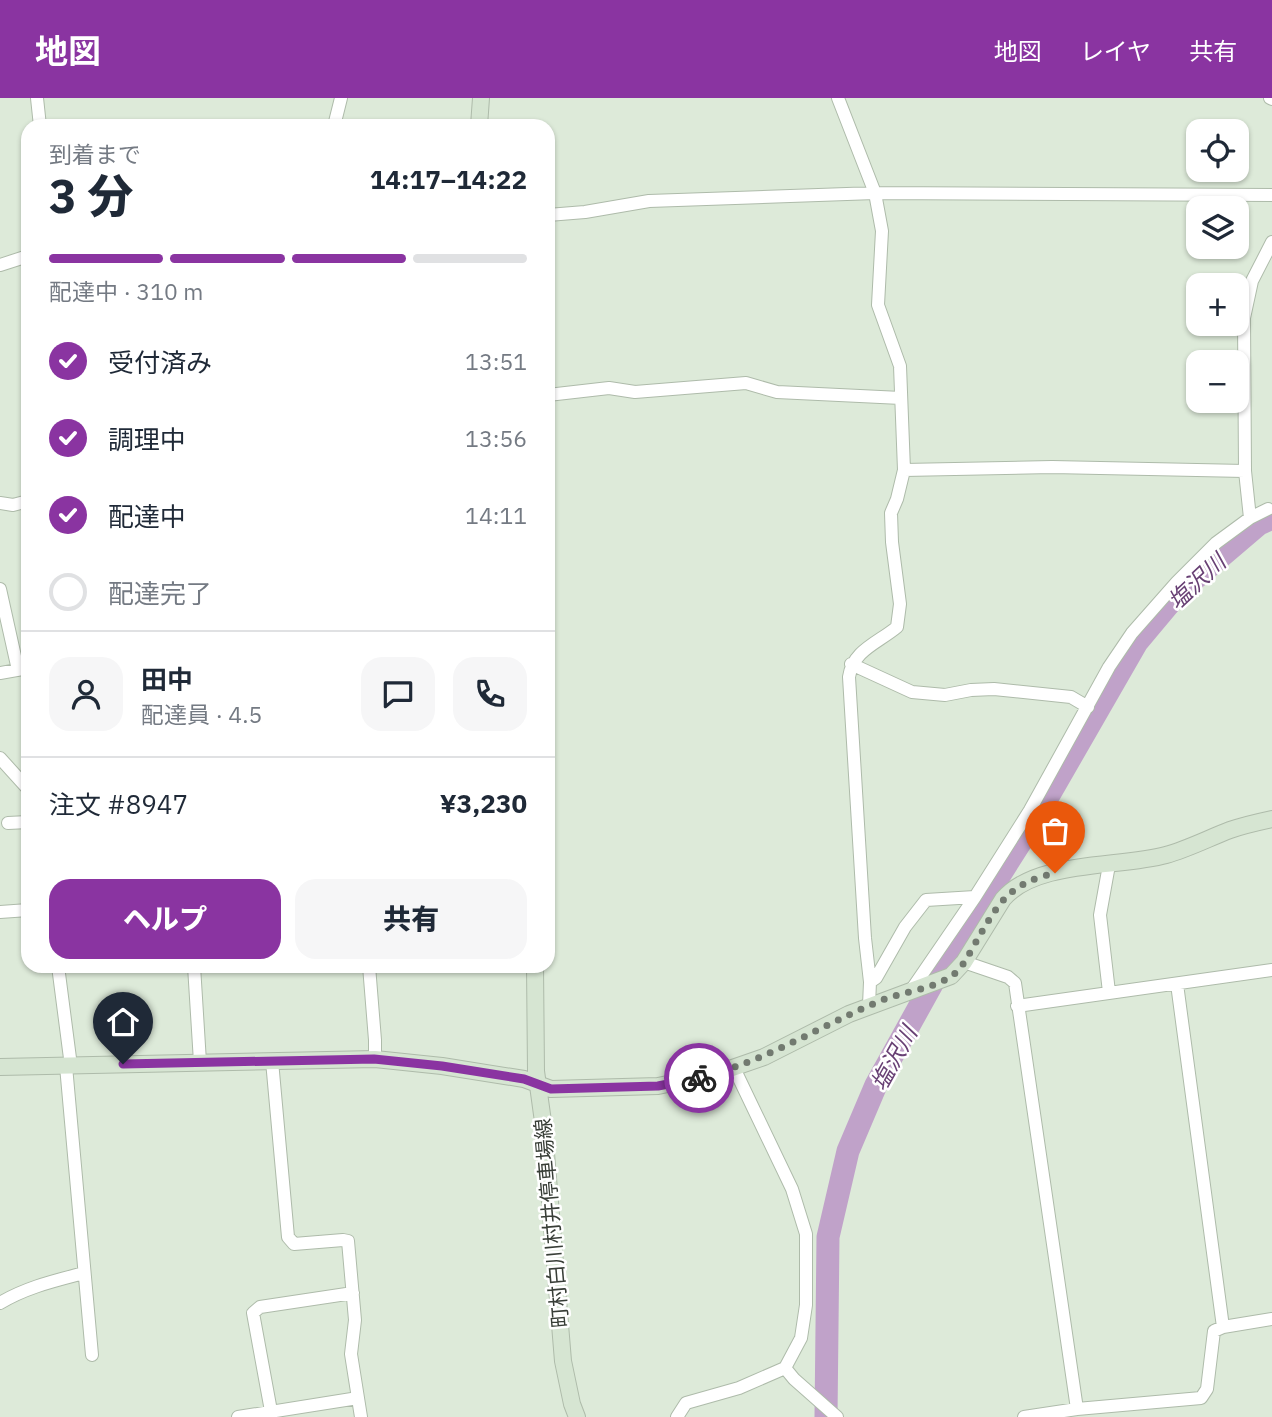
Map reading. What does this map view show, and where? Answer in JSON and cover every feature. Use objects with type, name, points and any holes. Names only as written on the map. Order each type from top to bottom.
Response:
[{"type":"main road","points":[[480,119],[481,98]]},
{"type":"main road","name":"町村白川村井停車場線","points":[[578,1417],[572,1404],[563,1361],[544,1129],[537,1084],[551,1089],[658,1086],[734,1068],[771,1054],[869,1005],[951,976],[964,962],[1010,891],[1037,877],[1082,867],[1153,859],[1233,828],[1272,819]]},
{"type":"main road","points":[[0,1067],[374,1059],[442,1066],[524,1079],[537,1084],[534,1009],[536,973]]},
{"type":"street","points":[[37,98],[39,119]]},
{"type":"street","points":[[336,119],[341,98]]},
{"type":"street","points":[[838,98],[875,193],[882,231],[878,305],[900,366],[904,470],[891,513],[900,604],[897,627],[864,650],[851,664],[849,677],[864,896],[864,939],[870,982],[869,1005]]},
{"type":"street","points":[[555,214],[649,201],[875,193],[1272,195]]},
{"type":"street","points":[[1250,518],[1245,471],[1244,318],[1252,281],[1272,242]]},
{"type":"street","points":[[0,265],[21,258]]},
{"type":"street","points":[[555,394],[609,388],[635,392],[746,383],[777,392],[901,398]]},
{"type":"street","points":[[904,470],[1052,467],[1245,471]]},
{"type":"street","points":[[0,503],[21,503]]},
{"type":"street","points":[[914,989],[1030,810],[1109,667],[1132,633],[1216,543],[1250,518],[1268,509]]},
{"type":"street","points":[[0,589],[21,662]]},
{"type":"street","points":[[851,664],[912,692],[945,695],[994,689],[1071,696],[1088,707]]},
{"type":"street","points":[[0,673],[21,669]]},
{"type":"street","points":[[0,758],[21,781]]},
{"type":"street","points":[[8,824],[21,823]]},
{"type":"street","points":[[1109,865],[1100,915],[1110,992]]},
{"type":"street","points":[[870,982],[876,978],[905,927],[926,900],[975,897]]},
{"type":"street","points":[[0,912],[21,910]]},
{"type":"street","points":[[964,962],[1008,977],[1015,983],[1077,1409]]},
{"type":"street","points":[[1017,1006],[1272,970]]},
{"type":"street","points":[[59,973],[69,1066],[92,1355]]},
{"type":"street","points":[[194,973],[200,1062]]},
{"type":"street","points":[[370,973],[376,1040],[374,1059]]},
{"type":"street","points":[[1177,984],[1223,1326]]},
{"type":"street","points":[[272,1061],[288,1237],[294,1244],[348,1241],[355,1320],[351,1354],[361,1417]]},
{"type":"street","points":[[677,1417],[686,1403],[739,1388],[785,1368],[801,1338],[806,1305],[806,1234],[792,1189],[734,1068]]},
{"type":"street","points":[[0,1303],[27,1289],[84,1273]]},
{"type":"street","points":[[271,1410],[253,1313],[260,1307],[353,1293]]},
{"type":"street","points":[[1024,1417],[1077,1409],[1201,1398],[1207,1389],[1214,1331],[1223,1326],[1272,1319]]},
{"type":"street","points":[[785,1368],[794,1379],[837,1415]]},
{"type":"street","points":[[238,1417],[271,1410],[286,1413],[358,1398]]},
{"type":"waterway","name":"塩沢川","points":[[826,1417],[828,1237],[848,1151],[876,1085],[942,966],[1034,821],[1137,642],[1178,593],[1259,524],[1272,518]]},
{"type":"way so far","points":[[699,1078],[764,1057],[883,999],[951,976],[964,962],[1010,891],[1024,882],[1055,873]]},
{"type":"route","points":[[123,1064],[374,1059],[524,1079],[551,1089],[658,1086],[699,1078]]}]
